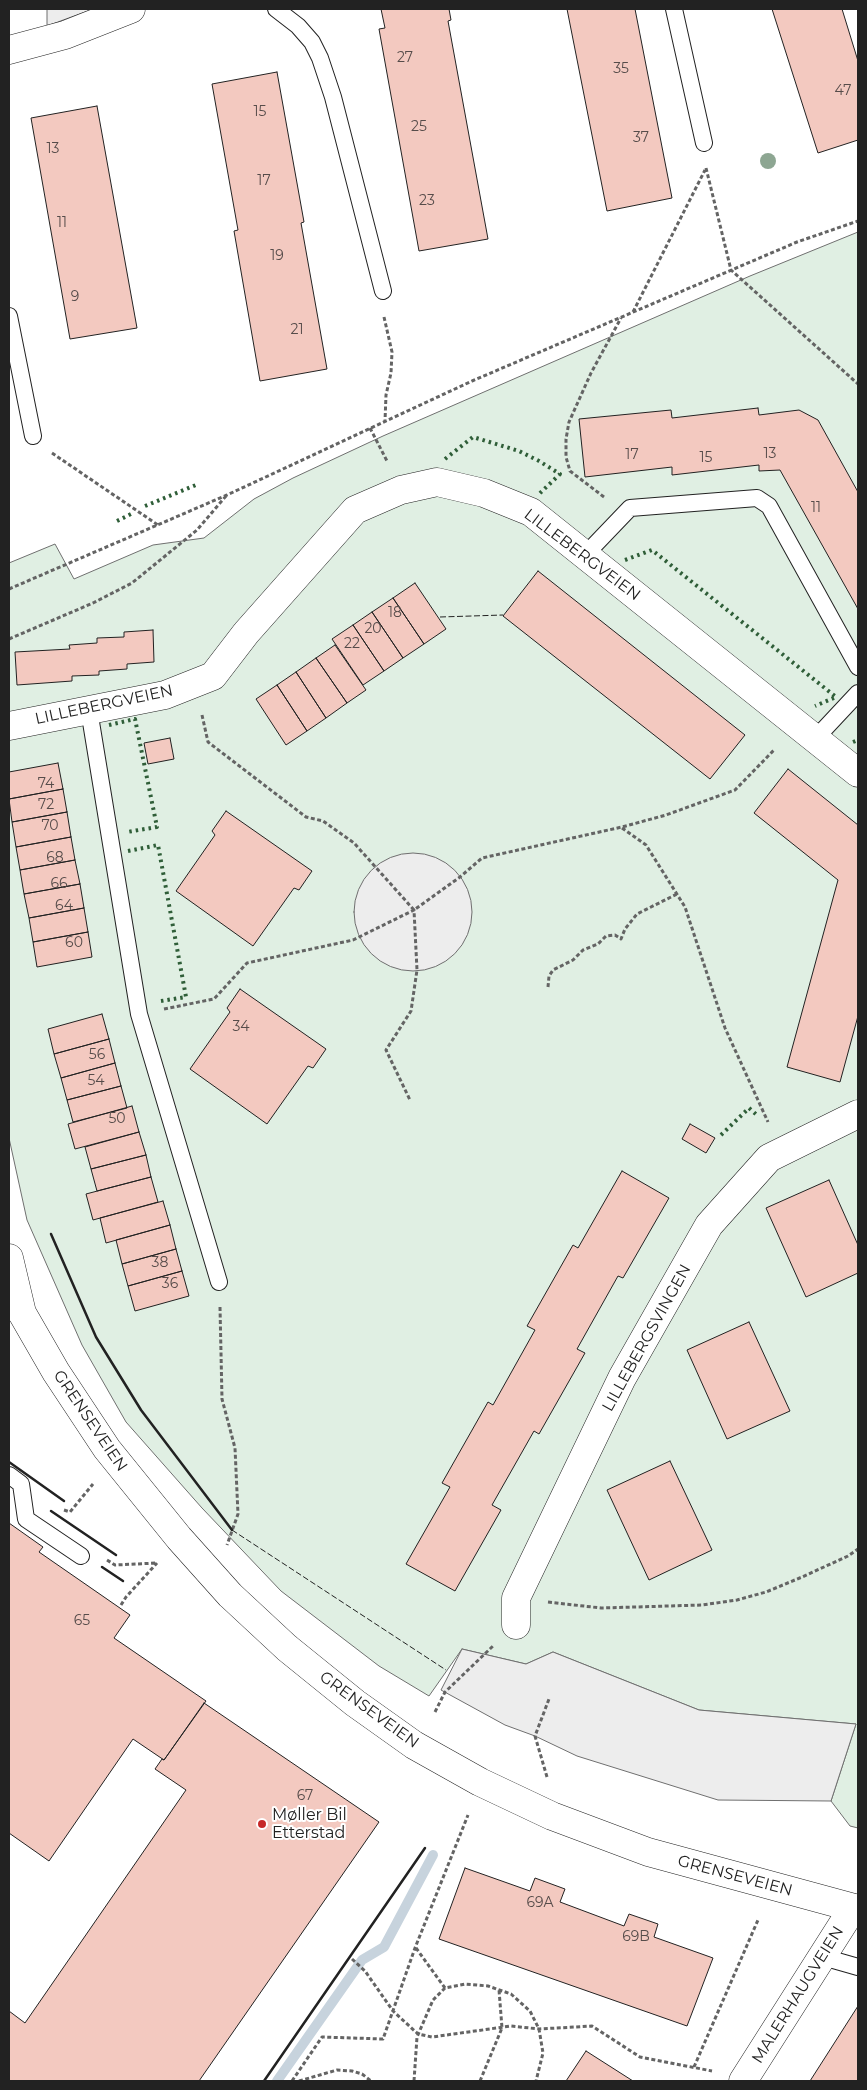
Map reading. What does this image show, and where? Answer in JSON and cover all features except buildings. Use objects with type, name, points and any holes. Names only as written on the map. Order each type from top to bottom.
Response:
[{"type":"street","points":[[9,50],[64,35],[131,9]]},
{"type":"street","name":"LILLEBERGVEIEN","points":[[16,724],[165,695],[213,676],[246,633],[355,510],[401,490],[437,482],[484,493],[531,512],[858,773]]},
{"type":"street","name":"LILLEBERGSVINGEN","points":[[516,1612],[622,1378],[709,1226],[769,1158],[858,1114]]},
{"type":"street","name":"GRENSEVEIEN","points":[[9,1258],[15,1306],[107,1449],[179,1538],[230,1595],[287,1648],[355,1703],[414,1744],[464,1773],[552,1816],[648,1852],[856,1909]]},
{"type":"street","name":"MALERHAUGVEIEN","points":[[743,2081],[856,1909]]},
{"type":"lane","points":[[276,9],[298,26],[312,42],[320,58],[335,106],[383,291]]},
{"type":"lane","points":[[674,9],[704,142]]},
{"type":"lane","points":[[9,316],[33,436]]},
{"type":"lane","points":[[585,555],[630,508],[757,498],[769,506],[858,666]]},
{"type":"lane","points":[[806,731],[858,693]]},
{"type":"lane","points":[[89,710],[139,1014],[219,1282]]},
{"type":"lane","points":[[9,1475],[21,1484],[26,1519],[81,1556]]},
{"type":"lane","points":[[823,1957],[858,1967]]},
{"type":"path","points":[[704,142],[703,153],[706,168],[731,270],[858,384]]},
{"type":"path","points":[[633,312],[706,168]]},
{"type":"path","points":[[9,589],[227,495],[472,381],[797,242],[858,221]]},
{"type":"path","points":[[383,291],[384,319],[392,352],[391,374],[386,395],[385,421]]},
{"type":"path","points":[[621,318],[591,373],[570,422],[566,439],[566,457],[570,471],[626,512]]},
{"type":"path","points":[[33,436],[39,444],[158,525]]},
{"type":"path","points":[[9,639],[94,603],[132,583],[197,530],[227,495]]},
{"type":"path","points":[[196,683],[208,742],[306,816],[323,821],[354,843],[414,910],[416,970],[412,1011],[386,1050],[410,1100]]},
{"type":"path","points":[[139,1014],[214,999],[247,963],[353,940],[414,910],[460,877],[482,858],[622,827],[666,815],[734,790],[765,761],[806,731]]},
{"type":"path","points":[[622,827],[646,845],[685,907],[725,1028],[781,1152]]},
{"type":"path","points":[[548,987],[549,976],[553,970],[573,960],[583,950],[598,944],[606,936],[615,935],[621,939],[625,928],[638,914],[648,907],[677,894]]},
{"type":"path","points":[[219,1282],[222,1399],[235,1448],[238,1514],[227,1545]]},
{"type":"path","points":[[64,1511],[70,1512],[93,1484]]},
{"type":"path","points":[[435,1712],[445,1692],[516,1612],[702,1606],[766,1592],[848,1556],[858,1549]]},
{"type":"path","points":[[107,1560],[115,1565],[157,1563],[126,1597],[121,1606]]},
{"type":"path","points":[[548,1778],[541,1761],[535,1736],[549,1699]]},
{"type":"path","points":[[292,2081],[322,2037],[383,2039],[415,1948],[468,1815]]},
{"type":"path","points":[[694,2067],[758,1920]]},
{"type":"path","points":[[415,1948],[445,1988]]},
{"type":"path","points":[[352,1959],[365,1971],[393,2011],[418,2034],[432,2037],[512,2026],[539,2029],[592,2026],[640,2057],[714,2072]]},
{"type":"path","points":[[414,2081],[418,2034],[433,2000],[445,1988],[465,1984],[488,1986],[512,1994],[530,2011],[539,2029],[542,2053],[536,2081]]},
{"type":"path","points":[[480,2081],[502,2028],[499,1990]]},
{"type":"path","points":[[298,2081],[337,2070],[362,2074],[371,2081]]},
{"type":"green space","points":[[858,232],[858,1828],[850,1826],[831,1801],[856,1724],[699,1710],[553,1652],[526,1664],[462,1649],[429,1696],[379,1666],[281,1591],[202,1508],[126,1422],[82,1345],[27,1220],[9,1138],[9,563],[55,544],[74,579],[153,545],[204,538],[254,499],[293,478],[383,436],[750,276]]},
{"type":"shaded area","points":[[47,9],[93,9],[47,26]]},
{"type":"shaded area","points":[[413,853],[435,858],[446,863],[462,879],[467,890],[472,912],[467,934],[462,945],[446,961],[435,966],[413,971],[391,966],[380,961],[364,945],[359,934],[354,912],[359,890],[364,879],[380,863],[391,858]]},
{"type":"shaded area","points":[[462,1649],[526,1664],[553,1652],[699,1710],[856,1724],[831,1801],[718,1800],[577,1756],[535,1736],[505,1725],[441,1690]]},
{"type":"waterway","points":[[277,2081],[362,1960],[384,1947],[433,1855]]},
{"type":"hedge","points":[[445,459],[473,437],[519,451],[560,474],[538,495]]},
{"type":"hedge","points":[[145,506],[196,485]]},
{"type":"hedge","points":[[117,521],[131,514]]},
{"type":"hedge","points":[[625,560],[652,550],[836,697],[815,706]]},
{"type":"hedge","points":[[109,725],[135,719],[157,827],[127,832]]},
{"type":"hedge","points":[[853,742],[858,740]]},
{"type":"hedge","points":[[128,851],[158,845],[186,997],[161,1001]]},
{"type":"hedge","points":[[721,1135],[749,1108],[758,1116]]},
{"type":"fence","points":[[440,617],[503,615]]},
{"type":"fence","points":[[232,1530],[446,1670]]},
{"type":"wall","points":[[51,1234],[96,1337],[141,1410],[232,1530]]},
{"type":"wall","points":[[9,1462],[64,1501]]},
{"type":"wall","points":[[51,1511],[116,1555]]},
{"type":"wall","points":[[102,1567],[123,1581]]},
{"type":"wall","points":[[264,2081],[425,1848]]},
{"type":"place","name":"Møller Bil Etterstad","points":[[262,1824]]}]
